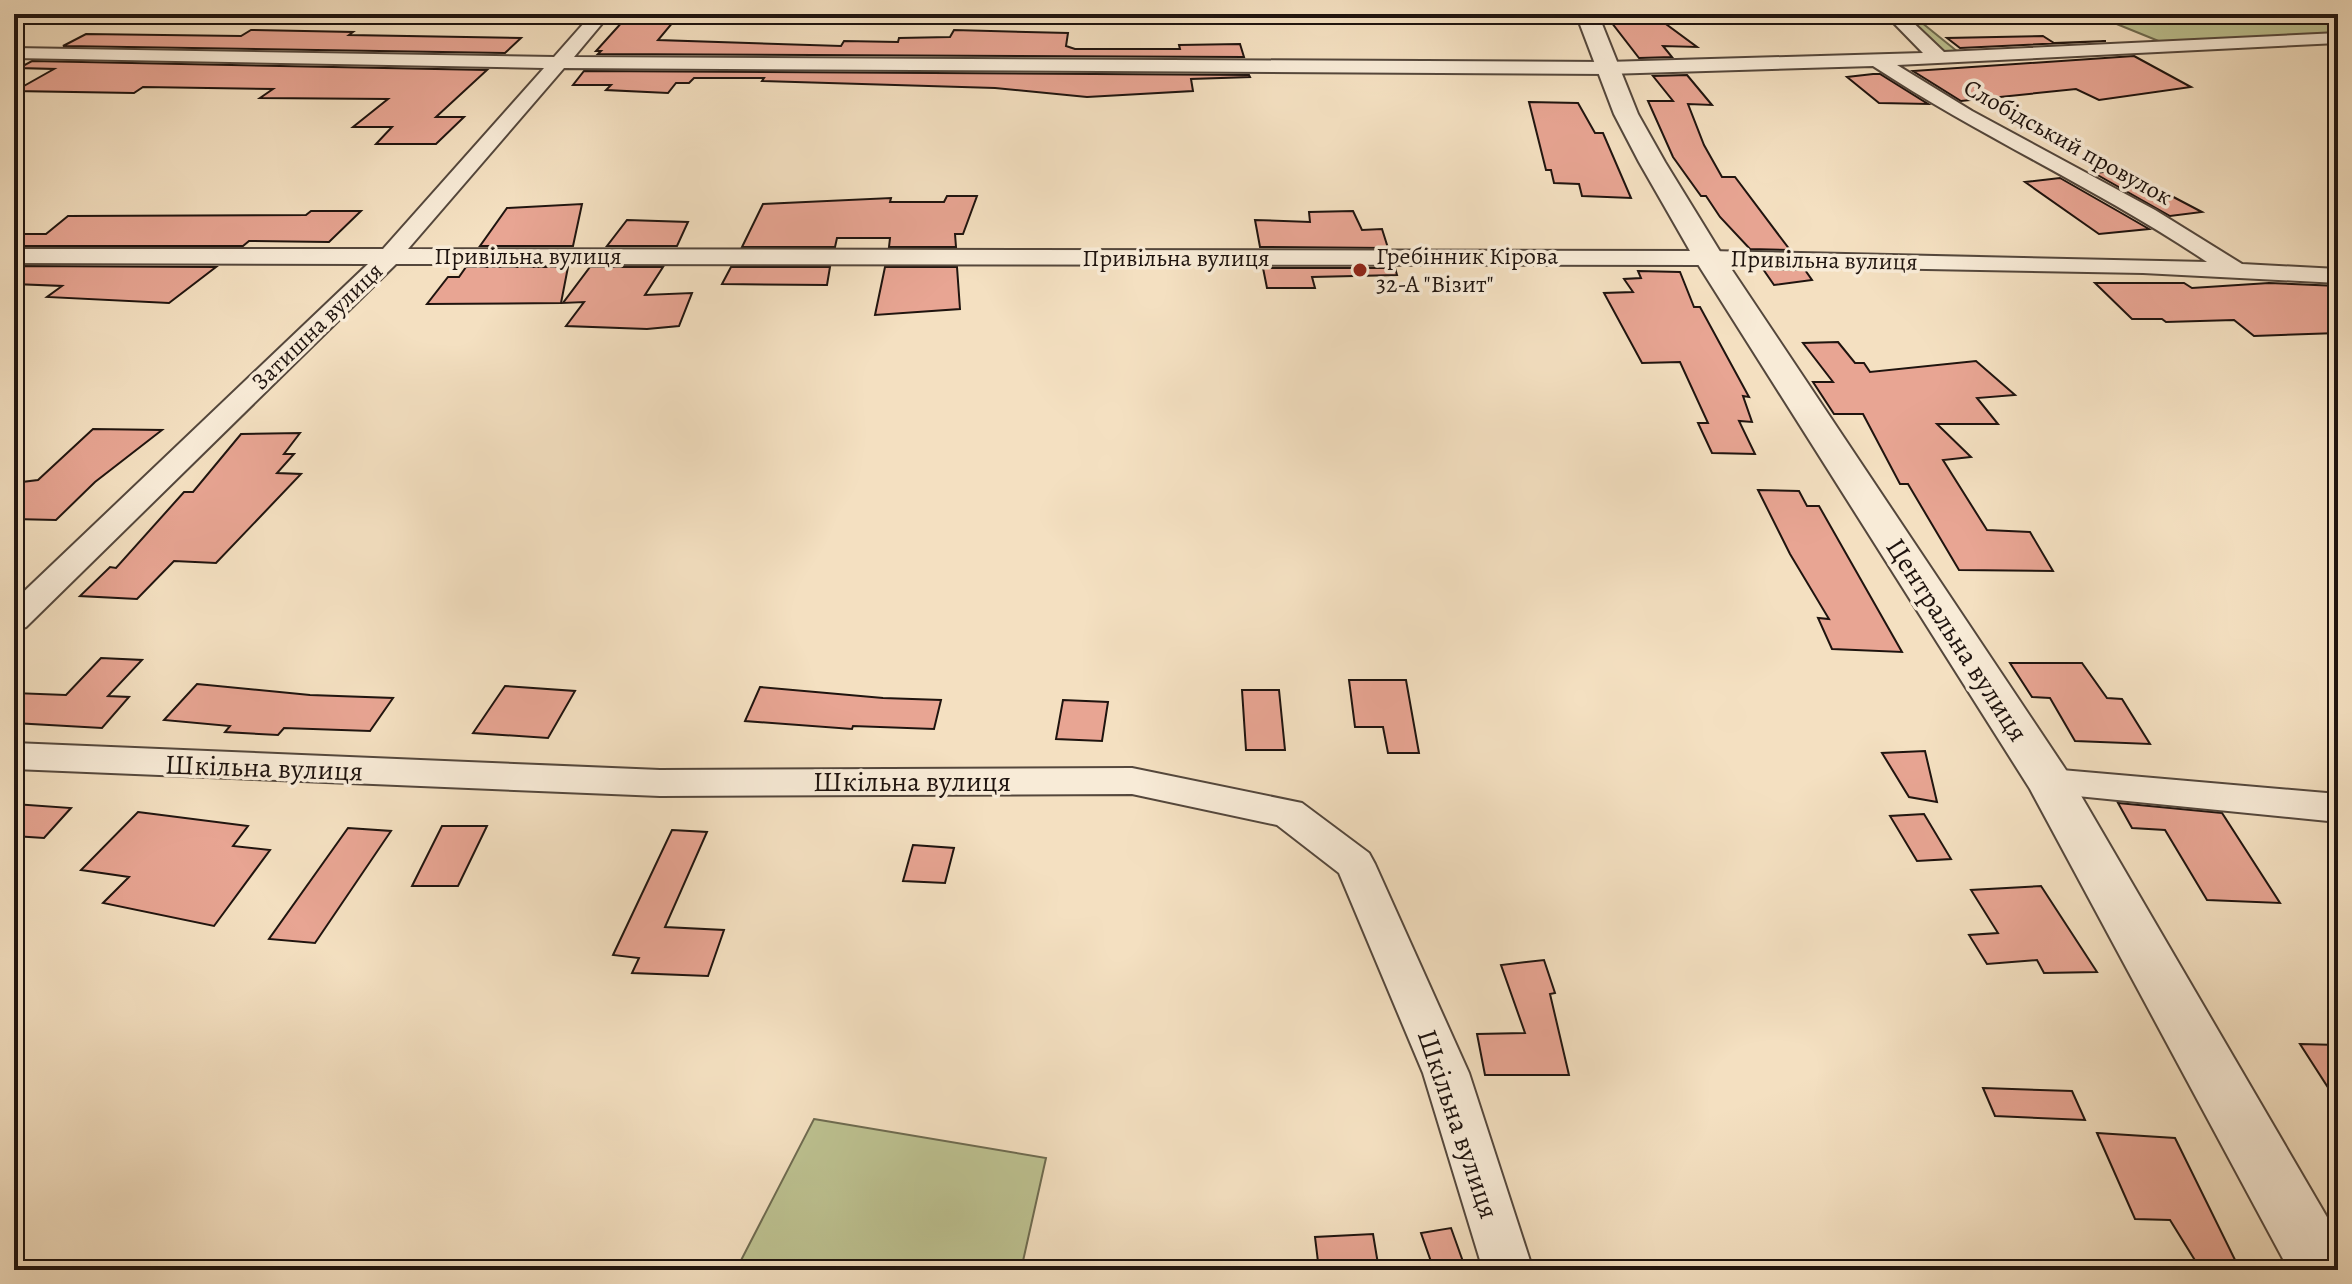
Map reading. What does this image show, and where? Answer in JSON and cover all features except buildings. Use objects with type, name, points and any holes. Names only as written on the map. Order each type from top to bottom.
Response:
[{"type":"street","name":"Затишна вулиця","points":[[14,620],[390,256],[601,14]]},
{"type":"street","name":"Центральна вулиця","points":[[1587,14],[1626,114],[1709,258],[2050,782],[2323,1270]]},
{"type":"street","name":"Слобідський провулок","points":[[1894,14],[1939,58]]},
{"type":"street","points":[[14,53],[561,61],[1607,68],[1939,58],[2338,38]]},
{"type":"street","name":"Слобідський провулок","points":[[1877,60],[1927,95],[2093,183],[2236,270]]},
{"type":"street","name":"Привільна вулиця","points":[[14,256],[1709,258],[2236,270],[2338,276]]},
{"type":"street","name":"Шкільна вулиця","points":[[14,756],[660,783],[1132,781],[1288,813],[1355,864],[1446,1073],[1508,1270]]},
{"type":"street","points":[[2050,782],[2338,808]]},
{"type":"green space","points":[[1897,14],[1911,14],[1958,52],[2161,42],[2092,14],[2338,14],[2338,35],[1964,56],[1932,48]]},
{"type":"green space","points":[[814,1119],[1046,1158],[1021,1270],[736,1270]]},
{"type":"place","name":"Гребінник Кірова 32-А \"Візит\"","points":[[1360,270]]}]
